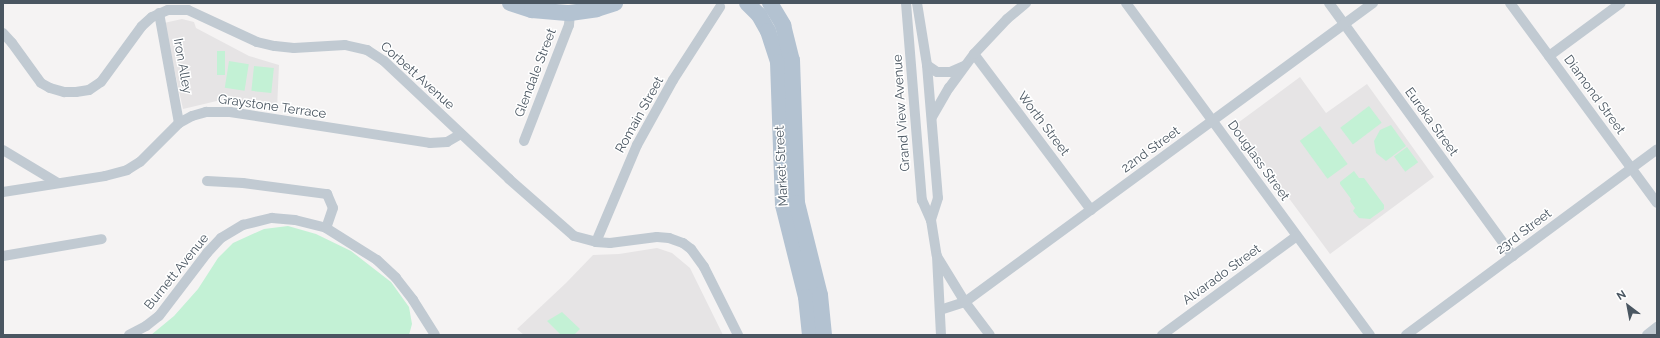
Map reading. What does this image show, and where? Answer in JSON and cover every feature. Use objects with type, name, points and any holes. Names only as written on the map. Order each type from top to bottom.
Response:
[{"type":"main road","points":[[510,3],[532,10],[570,14],[597,9],[615,3]]},
{"type":"main road","name":"Market Street","points":[[747,3],[763,22],[772,40],[778,62],[783,205],[806,297],[810,335]]},
{"type":"main road","name":"Market Street","points":[[770,3],[782,25],[792,60],[797,203],[820,295],[824,335]]},
{"type":"street","name":"Grand View Avenue","points":[[906,3],[922,200],[931,220],[937,256],[941,335]]},
{"type":"street","name":"Grand View Avenue","points":[[917,3],[927,65],[938,198],[931,220]]},
{"type":"street","points":[[932,117],[949,88],[974,54],[1007,19],[1026,3]]},
{"type":"street","name":"Douglass Street","points":[[1126,3],[1370,335]]},
{"type":"street","name":"Eureka Street","points":[[1329,3],[1513,256]]},
{"type":"street","name":"22nd Street","points":[[940,310],[966,302],[1373,3]]},
{"type":"street","name":"Diamond Street","points":[[1510,3],[1657,203]]},
{"type":"street","points":[[1549,56],[1621,3]]},
{"type":"street","name":"Romain Street","points":[[596,242],[637,145],[673,80],[720,8]]},
{"type":"street","name":"Corbett Avenue","points":[[3,33],[41,83],[50,88],[64,92],[89,90],[101,82],[142,26],[159,13],[178,9],[188,10],[257,42],[275,46],[294,48],[345,45],[367,50],[384,61],[568,232],[579,238],[596,242],[621,242],[657,237],[669,238],[683,243],[698,257],[704,266],[738,335]]},
{"type":"street","name":"Iron Alley","points":[[159,13],[179,123]]},
{"type":"street","name":"Glendale Street","points":[[524,141],[569,25],[570,14]]},
{"type":"street","name":"Worth Street","points":[[974,54],[1091,210]]},
{"type":"street","points":[[927,65],[937,72],[950,72],[966,64]]},
{"type":"street","name":"Graystone Terrace","points":[[3,192],[105,176],[127,170],[140,162],[179,123],[199,114],[222,111],[430,143],[447,142],[461,134]]},
{"type":"street","name":"23rd Street","points":[[1406,335],[1657,149]]},
{"type":"street","points":[[3,150],[58,183]]},
{"type":"street","points":[[207,180],[328,194],[333,208],[326,228]]},
{"type":"street","name":"Burnett Avenue","points":[[130,335],[146,326],[158,316],[211,248],[232,230],[250,222],[272,218],[287,219],[326,228],[377,260],[396,278],[413,300],[435,335]]},
{"type":"street","name":"Alvarado Street","points":[[1162,335],[1297,236]]},
{"type":"street","points":[[3,256],[102,239]]},
{"type":"street","points":[[937,256],[966,302],[990,335]]},
{"type":"street","points":[[1647,335],[1657,327]]},
{"type":"shaded area","points":[[182,19],[194,22],[196,28],[249,56],[279,65],[277,109],[221,100],[183,109],[164,23]]},
{"type":"shaded area","points":[[1300,77],[1326,113],[1367,84],[1434,177],[1330,254],[1235,125]]},
{"type":"shaded area","points":[[657,248],[672,253],[690,268],[723,335],[524,335],[517,329],[566,283],[593,255],[619,254]]},
{"type":"green space","points":[[217,51],[225,51],[225,75],[217,75]]},
{"type":"green space","points":[[229,61],[249,64],[245,91],[225,88]]},
{"type":"green space","points":[[254,66],[274,68],[271,93],[251,91]]},
{"type":"green space","points":[[1369,106],[1382,123],[1353,144],[1340,128]]},
{"type":"green space","points":[[1391,125],[1406,146],[1386,161],[1376,153],[1374,141],[1380,130]]},
{"type":"green space","points":[[1320,126],[1348,164],[1327,179],[1300,141]]},
{"type":"green space","points":[[1407,147],[1418,162],[1405,172],[1394,156]]},
{"type":"green space","points":[[1354,171],[1359,178],[1364,178],[1384,205],[1384,209],[1370,219],[1359,218],[1353,211],[1355,208],[1350,201],[1351,199],[1340,184],[1340,182]]},
{"type":"green space","points":[[288,226],[316,234],[351,251],[391,282],[409,307],[412,324],[409,335],[151,335],[174,316],[198,289],[218,258],[233,243],[264,229]]},
{"type":"green space","points":[[562,312],[580,329],[574,335],[561,335],[547,321]]}]
